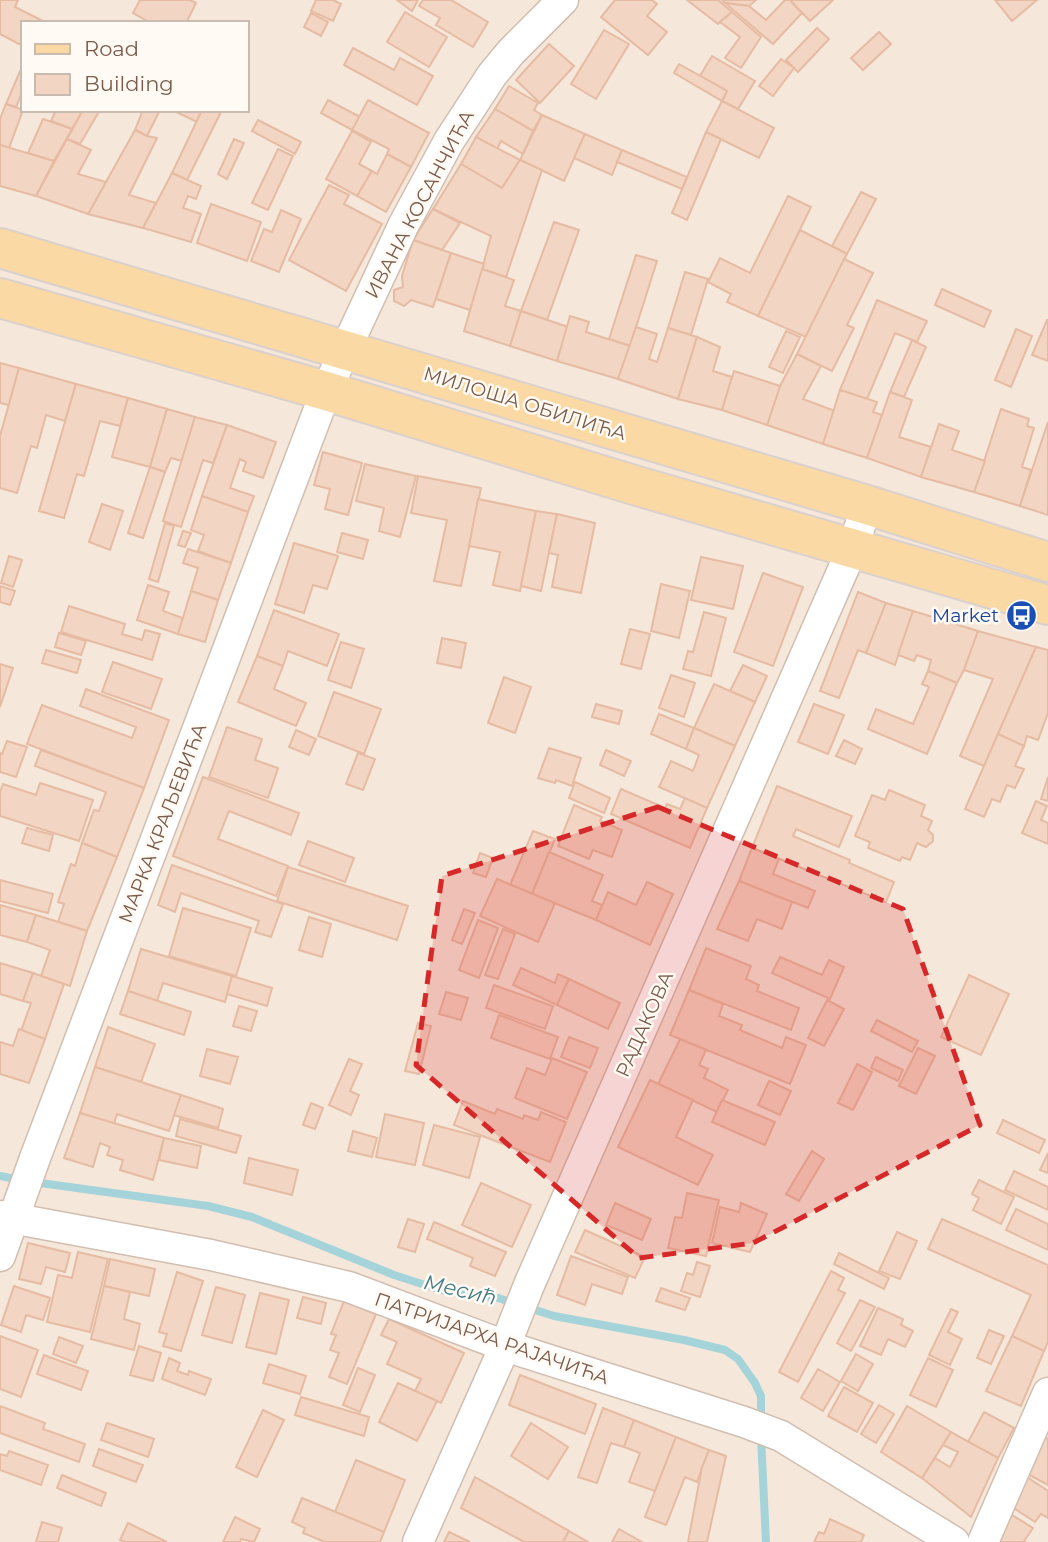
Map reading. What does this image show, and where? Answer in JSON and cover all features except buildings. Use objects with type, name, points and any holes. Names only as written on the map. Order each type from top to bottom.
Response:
[{"type":"main road","name":"МИЛОША ОБИЛИЋА","points":[[0,248],[347,349],[1048,562]]},
{"type":"main road","points":[[0,298],[1048,604]]},
{"type":"street","name":"ИВАНА КОСАНЧИЋА","points":[[326,391],[404,224],[449,141],[492,75],[563,0]]},
{"type":"street","name":"МАРКА КРАЉЕВИЋА","points":[[0,1256],[7,1217],[24,1191],[326,391]]},
{"type":"street","name":"РАДАКОВА","points":[[418,1542],[853,547],[867,505]]},
{"type":"street","name":"ПАТРИЈАРХА РАЈАЧИЋА","points":[[7,1217],[308,1276],[510,1333],[781,1436],[954,1542]]},
{"type":"street","points":[[983,1542],[1048,1393]]},
{"type":"highlighted area","points":[[658,807],[903,909],[980,1125],[753,1243],[639,1258],[416,1065],[442,876]]},
{"type":"shaded area","points":[[0,0],[1048,0],[1048,1542],[0,1542]]},
{"type":"waterway","name":"Месић","points":[[0,1176],[20,1180]]},
{"type":"waterway","name":"Месић","points":[[33,1182],[208,1206],[252,1217],[394,1275],[444,1291],[498,1298],[554,1316],[725,1350],[738,1359],[755,1383],[761,1396],[761,1420]]},
{"type":"waterway","name":"Месић","points":[[761,1437],[766,1542]]},
{"type":"place","name":"Market","points":[[1022,615]]}]
